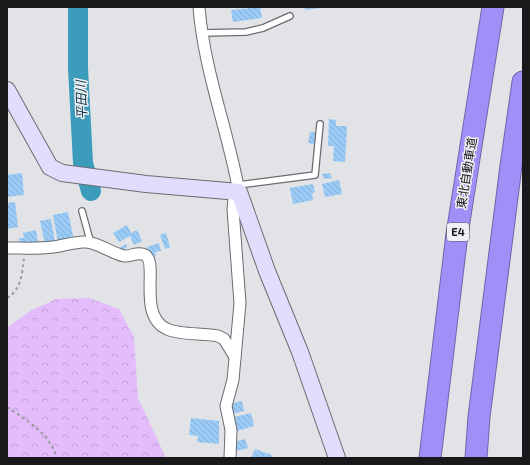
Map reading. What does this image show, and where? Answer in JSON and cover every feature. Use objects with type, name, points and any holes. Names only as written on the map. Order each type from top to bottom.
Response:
[{"type":"highway","name":"東北自動車道","points":[[430,458],[458,234],[493,7]]},
{"type":"highway","points":[[476,458],[479,417],[523,82]]},
{"type":"street","points":[[199,7],[206,58],[231,148],[238,189],[267,271],[303,359],[338,458]]},
{"type":"street","points":[[7,90],[50,167],[72,175],[238,189]]},
{"type":"street","points":[[230,458],[231,430],[226,406],[233,380],[240,304],[233,208],[234,199],[238,189]]},
{"type":"street","points":[[7,248],[52,248],[86,242],[125,256],[141,254],[146,255],[148,258],[150,271],[149,294],[152,310],[160,325],[168,330],[218,336],[224,339],[236,357]]},
{"type":"lane","points":[[202,33],[246,32],[263,28],[290,16]]},
{"type":"lane","points":[[238,189],[315,175],[320,124]]},
{"type":"lane","points":[[82,211],[91,244]]},
{"type":"path","points":[[7,298],[16,291],[22,277],[26,248]]},
{"type":"path","points":[[7,407],[39,429],[50,442],[57,458]]},
{"type":"green space","points":[[89,298],[119,309],[134,337],[138,398],[166,458],[7,458],[7,328],[30,311],[56,299]]},
{"type":"building","points":[[260,7],[262,18],[233,22],[231,10]]},
{"type":"building","points":[[305,7],[321,7],[321,8],[305,10]]},
{"type":"building","points":[[329,119],[336,120],[336,126],[347,126],[345,162],[333,161],[334,146],[328,146]]},
{"type":"building","points":[[310,132],[316,132],[314,144],[308,143]]},
{"type":"building","points":[[22,173],[24,195],[7,197],[7,175]]},
{"type":"building","points":[[330,173],[332,178],[324,179],[322,174]]},
{"type":"building","points":[[339,180],[342,194],[325,197],[322,184]]},
{"type":"building","points":[[313,184],[315,192],[312,193],[313,200],[293,204],[290,188]]},
{"type":"building","points":[[15,202],[18,227],[7,229],[7,203]]},
{"type":"building","points":[[68,212],[74,240],[58,243],[53,215]]},
{"type":"building","points":[[51,219],[55,242],[45,244],[40,221]]},
{"type":"building","points":[[127,225],[131,233],[137,230],[142,241],[134,245],[130,236],[119,242],[113,233]]},
{"type":"building","points":[[36,230],[38,242],[20,245],[19,238],[24,238],[23,233]]},
{"type":"building","points":[[166,233],[170,247],[165,249],[160,235]]},
{"type":"building","points":[[159,243],[161,251],[155,252],[156,256],[150,257],[147,247]]},
{"type":"building","points":[[126,244],[127,247],[120,252],[118,249]]},
{"type":"building","points":[[242,401],[244,411],[232,414],[230,404]]},
{"type":"building","points":[[251,413],[254,426],[237,431],[234,417]]},
{"type":"building","points":[[191,418],[219,421],[219,444],[197,442],[198,436],[189,435]]},
{"type":"building","points":[[245,439],[248,448],[236,451],[234,442]]},
{"type":"building","points":[[255,449],[272,455],[271,458],[251,458]]},
{"type":"waterway","name":"平田川","points":[[78,7],[78,68],[83,163],[91,191]]}]
